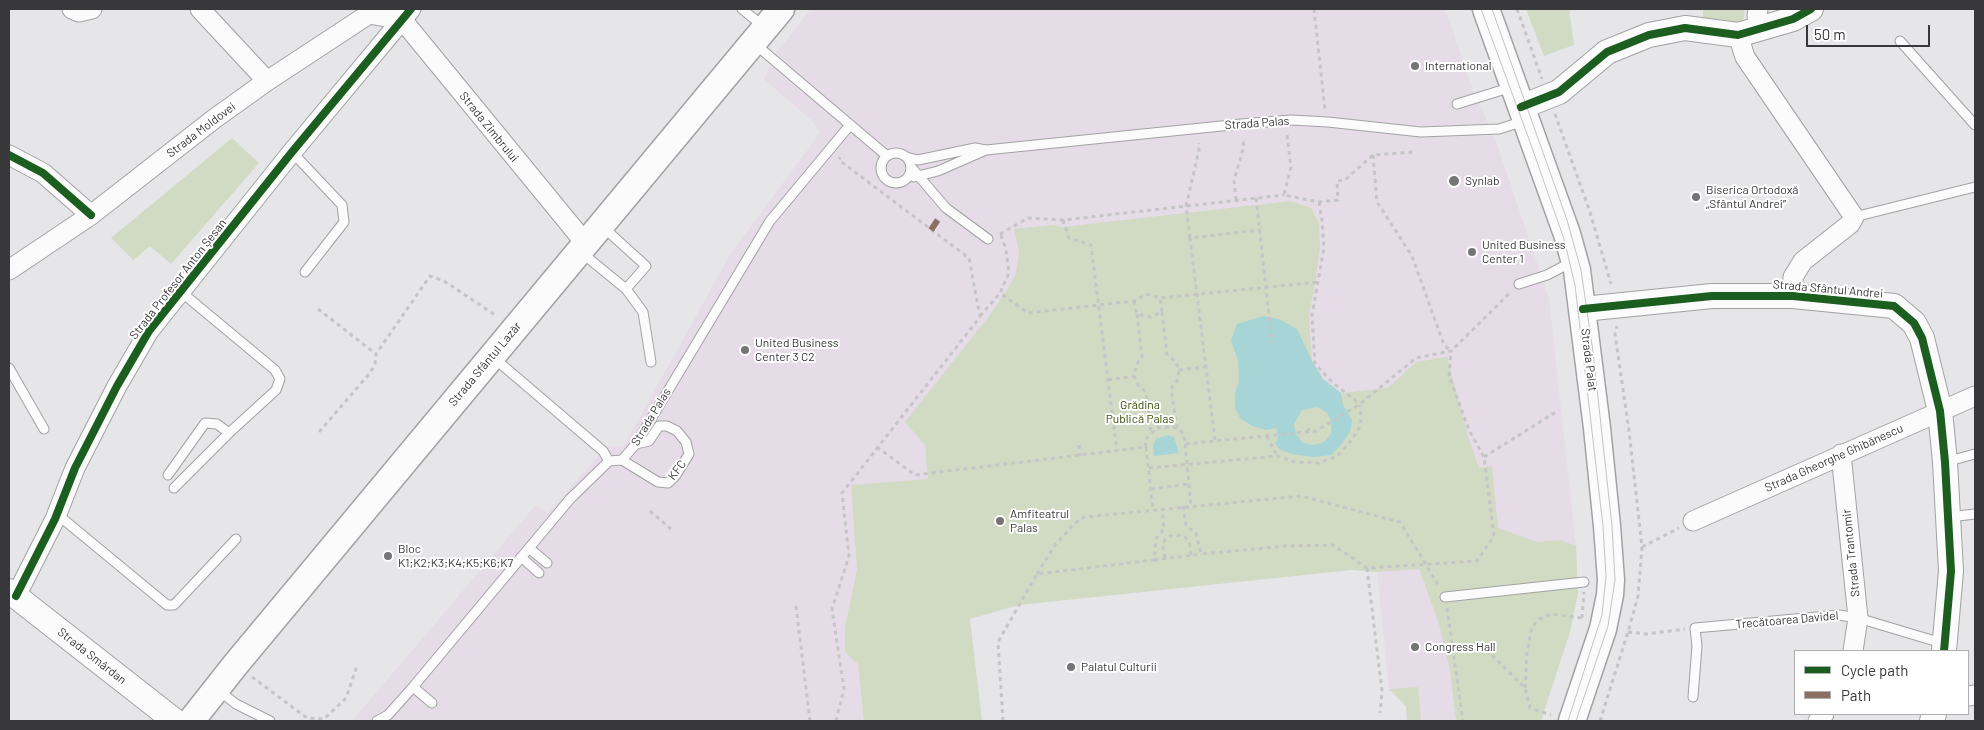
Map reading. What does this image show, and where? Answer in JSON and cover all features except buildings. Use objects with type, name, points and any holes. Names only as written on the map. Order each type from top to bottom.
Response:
[{"type":"main road","name":"Strada Palat","points":[[1486,9],[1567,234],[1583,309],[1598,428],[1610,580],[1607,611],[1602,629],[1559,714]]},
{"type":"main road","name":"Strada Sfântul Lazăr","points":[[191,721],[236,664],[766,26]]},
{"type":"street","points":[[72,9],[79,12],[92,9]]},
{"type":"street","points":[[200,9],[267,81]]},
{"type":"street","points":[[1521,105],[1559,92],[1607,52],[1649,34],[1685,28],[1738,34],[1760,19],[1794,19],[1811,9]]},
{"type":"street","name":"Strada Moldovei","points":[[9,270],[91,215],[214,119],[267,81],[369,14],[402,12]]},
{"type":"street","name":"Strada Profesor Anton Șesan","points":[[12,594],[55,519],[75,468],[117,386],[149,331],[402,12]]},
{"type":"street","name":"Strada Zimbrului","points":[[402,12],[589,240]]},
{"type":"street","points":[[1738,34],[1745,57],[1854,217]]},
{"type":"street","points":[[9,155],[43,173],[91,215]]},
{"type":"street","name":"Strada Sfântul Andrei","points":[[1792,296],[1793,276],[1803,261],[1850,224],[1854,217]]},
{"type":"street","name":"Strada Sfântul Andrei","points":[[1583,309],[1712,296],[1792,296],[1894,306],[1914,323],[1922,338],[1940,411],[1945,462],[1951,571],[1944,647]]},
{"type":"street","name":"Strada Gheorghe Ghibănescu","points":[[1693,521],[1975,396]]},
{"type":"street","name":"Strada Trantomir","points":[[1842,454],[1858,618],[1853,650]]},
{"type":"street","name":"Strada Smârdan","points":[[12,594],[175,721]]},
{"type":"lane","name":"Strada Palas","points":[[742,9],[766,26],[850,125],[871,143],[885,160]]},
{"type":"lane","points":[[1900,41],[1975,125]]},
{"type":"lane","points":[[1457,104],[1521,105]]},
{"type":"lane","name":"Strada Palas","points":[[986,150],[938,171],[907,178],[898,183],[889,181],[882,174],[885,160],[896,153],[918,160],[974,148],[986,150],[1291,120],[1421,132],[1499,129],[1521,105]]},
{"type":"lane","name":"Strada Palas","points":[[622,460],[636,444],[770,221],[850,125]]},
{"type":"lane","points":[[292,152],[342,205],[344,222],[305,272]]},
{"type":"lane","points":[[906,157],[918,176],[946,208],[988,240]]},
{"type":"lane","points":[[907,178],[911,167]]},
{"type":"lane","points":[[1854,217],[1975,187]]},
{"type":"lane","points":[[589,240],[646,266],[626,289]]},
{"type":"lane","points":[[589,240],[643,312],[651,362]]},
{"type":"lane","points":[[1519,284],[1547,276],[1574,261]]},
{"type":"lane","points":[[174,488],[229,433],[276,390],[280,379],[276,370],[180,291]]},
{"type":"lane","points":[[492,356],[603,451],[609,461]]},
{"type":"lane","points":[[9,368],[44,429]]},
{"type":"lane","points":[[168,475],[205,423],[216,424],[229,433]]},
{"type":"lane","name":"KFC","points":[[622,460],[658,482],[668,483],[676,475],[689,454],[686,442],[677,431],[667,426],[659,426],[649,441],[636,444]]},
{"type":"lane","points":[[1945,462],[1975,454]]},
{"type":"lane","points":[[377,721],[391,718],[413,687],[570,499],[609,461],[622,460]]},
{"type":"lane","points":[[1948,517],[1975,514]]},
{"type":"lane","points":[[55,519],[63,520],[168,605],[174,605],[236,539]]},
{"type":"lane","points":[[529,548],[547,564]]},
{"type":"lane","points":[[521,557],[539,573]]},
{"type":"lane","points":[[1445,597],[1584,582]]},
{"type":"lane","name":"Trecătoarea Davidel","points":[[1695,628],[1839,615],[1858,618],[1944,647]]},
{"type":"lane","points":[[1692,697],[1697,646],[1695,628]]},
{"type":"lane","points":[[413,687],[432,703]]},
{"type":"lane","points":[[216,689],[236,704],[270,721]]},
{"type":"path","points":[[1314,9],[1326,115]]},
{"type":"path","points":[[1517,9],[1544,84]]},
{"type":"path","points":[[1554,111],[1590,212],[1611,284]]},
{"type":"path","points":[[1284,195],[1290,167],[1287,134]]},
{"type":"path","points":[[1236,200],[1234,180],[1244,146],[1242,138]]},
{"type":"path","points":[[838,139],[844,146],[839,160],[969,258],[980,317]]},
{"type":"path","points":[[1199,143],[1186,206],[1215,440]]},
{"type":"path","points":[[1000,234],[1028,218],[1062,220],[1284,195],[1319,202],[1338,200],[1336,181],[1346,180],[1373,155],[1414,152]]},
{"type":"path","points":[[1373,155],[1377,202],[1412,256],[1444,345],[1451,351]]},
{"type":"path","points":[[1256,198],[1272,342]]},
{"type":"path","points":[[1319,202],[1324,248],[1312,315],[1315,364],[1333,383],[1360,404]]},
{"type":"path","points":[[1062,220],[1070,238],[1091,245],[1116,452]]},
{"type":"path","points":[[836,721],[844,689],[832,609],[849,556],[842,493],[1000,293],[1008,273],[1006,250],[1000,234],[992,228]]},
{"type":"path","points":[[1190,238],[1260,230]]},
{"type":"path","points":[[319,432],[370,373],[375,364],[376,354],[430,276],[444,281],[495,315]]},
{"type":"path","points":[[1000,293],[1028,313],[1134,301],[1146,294],[1160,298],[1319,282]]},
{"type":"path","points":[[1185,444],[1316,431],[1360,404],[1416,358],[1451,351],[1519,284]]},
{"type":"path","points":[[1160,298],[1167,354],[1176,362],[1178,370],[1177,381],[1171,389],[1177,428]]},
{"type":"path","points":[[1134,301],[1142,357],[1136,365],[1134,376],[1138,385],[1146,392],[1152,432]]},
{"type":"path","points":[[318,309],[376,354]]},
{"type":"path","points":[[1137,314],[1150,317],[1162,312]]},
{"type":"path","points":[[1037,574],[1191,555],[1286,546],[1334,545],[1367,568],[1477,561],[1494,536],[1484,458],[1469,430],[1449,376],[1451,351]]},
{"type":"path","points":[[1178,370],[1205,367]]},
{"type":"path","points":[[1108,380],[1134,376]]},
{"type":"path","points":[[1149,468],[1186,463],[1277,456],[1295,462],[1319,463],[1337,456],[1351,442],[1360,425],[1360,404]]},
{"type":"path","points":[[1484,458],[1559,410]]},
{"type":"path","points":[[1308,432],[1309,426]]},
{"type":"path","points":[[1153,510],[1146,440],[1157,428],[1177,428],[1184,434],[1191,506]]},
{"type":"path","points":[[1267,436],[1277,456]]},
{"type":"path","points":[[1079,445],[1080,456]]},
{"type":"path","points":[[877,447],[915,475],[1146,448]]},
{"type":"path","points":[[1151,489],[1188,484]]},
{"type":"path","points":[[1003,721],[998,642],[1055,545],[1074,523],[1085,517],[1183,506],[1302,496],[1400,522],[1427,564],[1445,597],[1454,648],[1463,721]]},
{"type":"path","points":[[1183,506],[1186,526],[1196,533],[1201,554]]},
{"type":"path","points":[[1154,560],[1156,539],[1164,529],[1162,509]]},
{"type":"path","points":[[650,511],[671,529]]},
{"type":"path","points":[[1642,547],[1693,521]]},
{"type":"path","points":[[1165,558],[1163,547],[1165,539],[1170,536],[1181,535],[1186,538],[1190,545],[1191,555]]},
{"type":"path","points":[[1367,568],[1382,690],[1380,713]]},
{"type":"path","points":[[1580,627],[1584,582]]},
{"type":"path","points":[[796,606],[810,721]]},
{"type":"path","points":[[1559,714],[1530,708],[1525,688],[1527,652],[1532,627],[1539,619],[1551,614],[1582,618]]},
{"type":"path","points":[[1628,632],[1647,634],[1695,628]]},
{"type":"path","points":[[1454,648],[1478,648],[1490,653],[1525,688]]},
{"type":"path","points":[[236,664],[307,718],[324,719],[346,698],[357,666]]},
{"type":"path","points":[[1549,721],[1559,714]]},
{"type":"shaded area","points":[[811,9],[1445,9],[1473,90],[1495,138],[1549,299],[1576,546],[1578,593],[1478,601],[1450,671],[1456,721],[1407,721],[1406,706],[1389,689],[1377,572],[1351,570],[1019,605],[971,619],[927,721],[352,721],[536,505],[548,513],[606,447],[624,446],[731,253],[820,133],[813,122],[764,79],[777,52]]},
{"type":"green space","points":[[1526,9],[1569,9],[1574,45],[1544,56]]},
{"type":"green space","points":[[1703,9],[1745,9],[1742,28],[1703,21]]},
{"type":"green space","points":[[232,138],[259,163],[171,264],[150,246],[133,260],[111,238]]},
{"type":"green space","name":"Grădina Publică Palas","points":[[1291,201],[1311,208],[1319,223],[1320,247],[1309,315],[1312,361],[1323,379],[1341,393],[1388,388],[1416,362],[1447,357],[1469,440],[1479,468],[1492,466],[1498,528],[1537,542],[1560,540],[1576,546],[1578,593],[1570,632],[1541,721],[1456,721],[1450,671],[1439,624],[1419,569],[1377,572],[1351,570],[1019,605],[970,619],[982,721],[864,721],[858,664],[845,652],[845,627],[857,570],[851,485],[928,479],[925,445],[905,422],[989,316],[1007,290],[1016,273],[1019,252],[1014,229],[1052,225],[1063,227]]},
{"type":"green space","points":[[1418,687],[1421,721],[1407,721],[1406,706],[1389,689]]},
{"type":"water","points":[[1264,316],[1279,319],[1297,329],[1323,379],[1341,393],[1343,405],[1352,420],[1350,432],[1331,455],[1313,457],[1292,454],[1279,449],[1275,443],[1278,439],[1277,428],[1266,430],[1252,426],[1240,418],[1235,408],[1235,394],[1239,381],[1238,360],[1231,341],[1237,324]],"holes":[[[1318,407],[1327,413],[1331,421],[1331,434],[1324,442],[1314,445],[1303,443],[1296,434],[1294,424],[1302,410]]]},
{"type":"water","points":[[1168,435],[1174,437],[1179,453],[1154,456],[1153,445],[1156,439]]},
{"type":"tram line","points":[[1481,9],[1564,239],[1575,285],[1603,526],[1606,576],[1602,615],[1568,721]]},
{"type":"tram line","points":[[1492,9],[1567,220],[1581,270],[1593,352],[1612,526],[1615,580],[1608,626],[1576,721]]},
{"type":"marked path","points":[[931,230],[939,218]]},
{"type":"cycle path","points":[[16,596],[55,519],[75,468],[117,386],[149,331],[292,152],[411,9]]},
{"type":"cycle path","points":[[1521,107],[1559,92],[1607,52],[1649,35],[1685,28],[1738,35],[1793,19],[1811,9]]},
{"type":"cycle path","points":[[9,155],[43,173],[91,215]]},
{"type":"cycle path","points":[[1583,309],[1712,296],[1793,296],[1894,306],[1914,323],[1922,338],[1940,411],[1945,462],[1951,571],[1944,650]]},
{"type":"place","name":"International","points":[[1415,66]]},
{"type":"place","name":"Synlab","points":[[1454,181]]},
{"type":"place","name":"Biserica Ortodoxă „Sfântul Andrei”","points":[[1696,197]]},
{"type":"place","name":"United Business Center 1","points":[[1472,252]]},
{"type":"place","name":"United Business Center 3 C2","points":[[745,350]]},
{"type":"place","name":"Amfiteatrul Palas","points":[[1000,521]]},
{"type":"place","name":"Bloc K1;K2;K3;K4;K5;K6;K7","points":[[388,556]]},
{"type":"place","name":"Congress Hall","points":[[1415,647]]},
{"type":"place","name":"Palatul Culturii","points":[[1071,667]]}]
